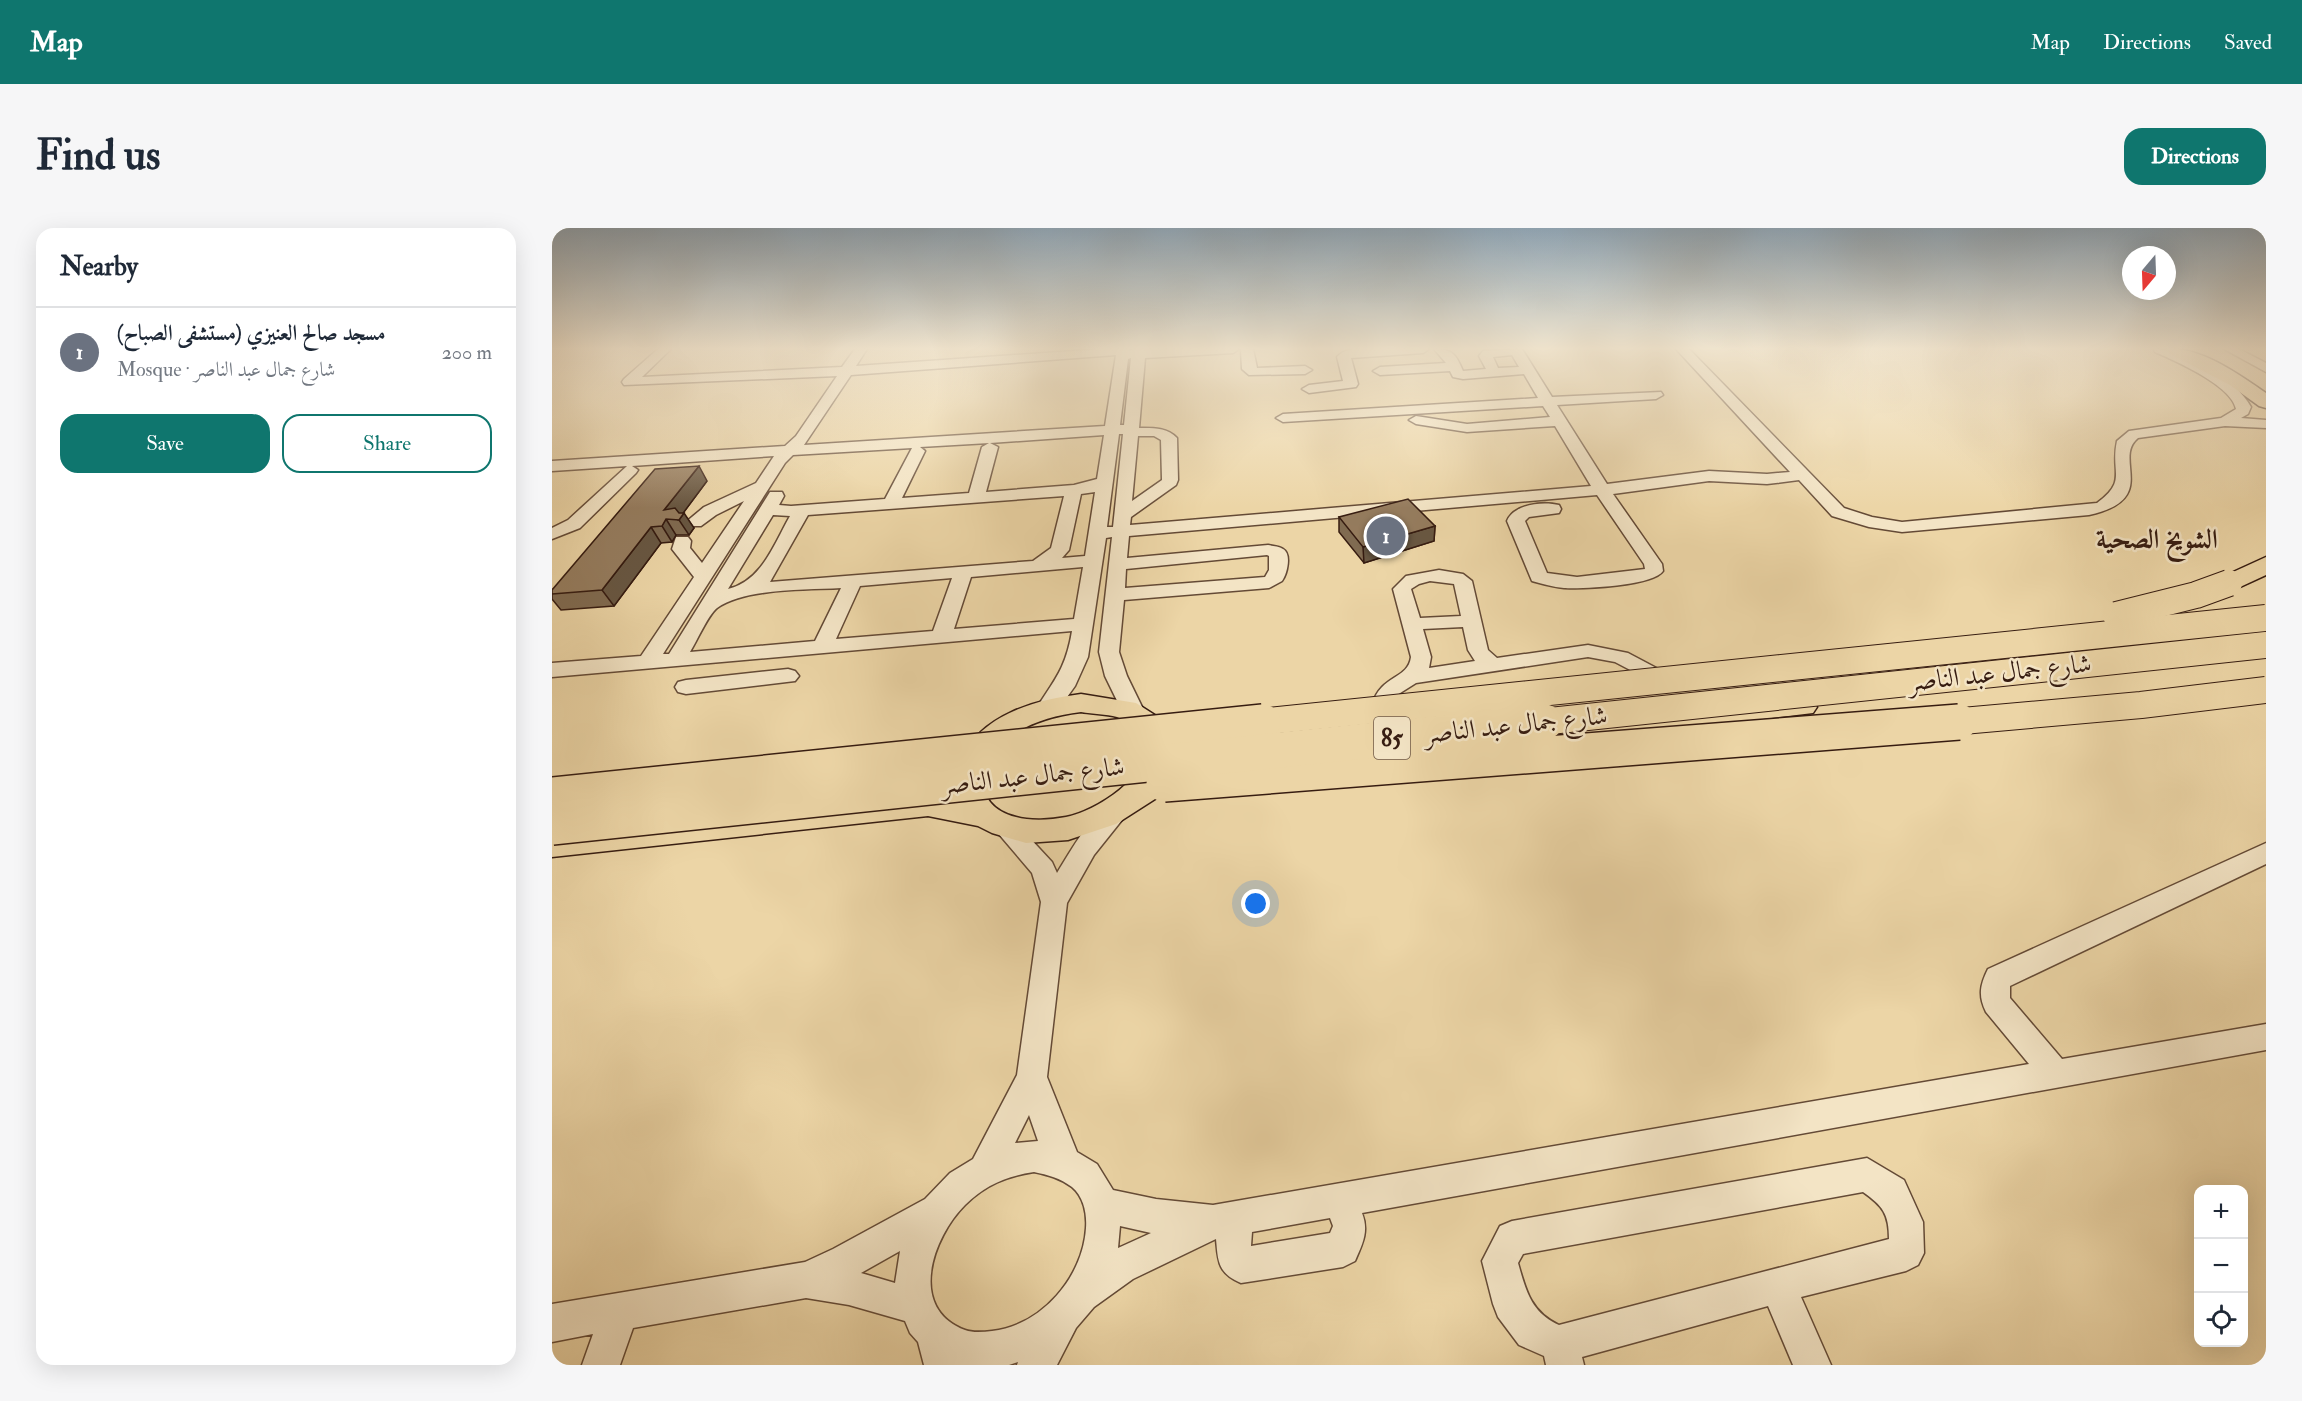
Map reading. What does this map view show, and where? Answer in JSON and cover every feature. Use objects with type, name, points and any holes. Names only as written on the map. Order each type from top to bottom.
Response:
[{"type":"highway","points":[[1928,653],[2155,607],[2196,595],[2266,565]]},
{"type":"highway","name":"شارع جمال عبد الناصر","points":[[552,827],[718,794],[1928,653],[2266,618]]},
{"type":"highway","name":"شارع جمال عبد الناصر","points":[[552,795],[718,794],[2266,645]]},
{"type":"highway","points":[[552,783],[665,776],[718,794],[886,805],[997,799],[1954,722],[2141,705],[2266,690]]},
{"type":"main road","points":[[552,783],[954,744],[1000,731],[1030,714],[1081,703],[1112,705],[1169,723],[1195,724],[2266,613]]},
{"type":"main road","points":[[552,845],[928,805],[1035,831],[1069,829],[1094,821],[1156,785],[1187,774],[2266,657]]},
{"type":"main road","points":[[1125,805],[1152,777],[1159,753],[1154,732],[1138,715]]},
{"type":"main road","points":[[994,821],[972,801],[968,789],[968,777],[978,753],[1000,731]]},
{"type":"street","points":[[676,658],[768,509],[794,452],[826,402]]},
{"type":"street","points":[[1047,709],[1072,672],[1078,657],[1116,402]]},
{"type":"street","points":[[1312,402],[1315,416]]},
{"type":"street","points":[[1284,418],[1561,402]]},
{"type":"street","points":[[1734,402],[1838,512],[1869,522],[1902,527],[2103,507],[2119,495],[2124,485],[2123,450],[2125,441],[2134,434],[2225,423],[2266,424]]},
{"type":"street","points":[[2225,423],[2243,411],[2241,402]]},
{"type":"street","points":[[1115,405],[1134,403],[1109,652],[1116,676],[1138,715]]},
{"type":"street","points":[[1548,403],[1602,490],[1653,564],[1654,571],[1647,575],[1567,582],[1550,582],[1539,577],[1516,521],[1518,516],[1525,512],[1612,505]]},
{"type":"street","points":[[1385,412],[1390,415],[1467,428],[1560,422]]},
{"type":"street","points":[[552,466],[660,464],[794,452],[1131,433],[1156,432],[1169,438],[1170,480],[1164,489],[1098,533]]},
{"type":"street","points":[[648,661],[763,486],[794,452],[917,451],[990,447],[1111,434]]},
{"type":"street","points":[[976,497],[990,447]]},
{"type":"street","points":[[891,504],[917,451]]},
{"type":"street","points":[[552,475],[630,470],[660,464]]},
{"type":"street","points":[[552,534],[574,524],[630,470]]},
{"type":"street","points":[[1101,509],[1122,518],[1602,490],[1708,476],[1767,479],[1803,475]]},
{"type":"street","points":[[768,509],[802,510],[1074,490],[1094,487],[1105,482]]},
{"type":"street","points":[[696,522],[710,511],[763,486]]},
{"type":"street","points":[[1038,565],[1053,557],[1060,550],[1074,490]]},
{"type":"street","points":[[711,604],[745,591],[764,578],[802,510]]},
{"type":"street","points":[[729,536],[753,534]]},
{"type":"street","points":[[682,541],[681,549],[708,569]]},
{"type":"street","points":[[1114,595],[1269,582],[1276,580],[1278,575],[1278,553],[1268,550],[1118,564]]},
{"type":"street","points":[[708,569],[738,559]]},
{"type":"street","points":[[745,591],[1094,561]]},
{"type":"street","points":[[942,634],[964,571]]},
{"type":"street","points":[[1412,677],[1421,662],[1402,586],[1413,579],[1446,576],[1463,580],[1480,654],[1493,665]]},
{"type":"street","points":[[823,645],[853,580]]},
{"type":"street","points":[[1412,624],[1472,621]]},
{"type":"street","points":[[552,670],[942,634],[1084,624]]},
{"type":"street","points":[[1383,705],[1384,697],[1395,685],[1412,677],[1598,651],[1621,657],[1655,676]]},
{"type":"street","points":[[734,682],[750,652]]},
{"type":"street","points":[[686,687],[788,676]]},
{"type":"street","points":[[985,1169],[1032,1077],[1054,902],[1085,848],[1125,805]]},
{"type":"street","points":[[994,821],[1030,852],[1043,869],[1054,902]]},
{"type":"street","points":[[2055,1074],[1996,1003],[1994,991],[1998,978],[2266,853]]},
{"type":"street","points":[[1101,1203],[1125,1212],[1160,1219],[1225,1220],[2266,1037]]},
{"type":"street","points":[[1032,1077],[1050,1130],[1064,1161]]},
{"type":"street","points":[[931,1335],[912,1287],[913,1267],[918,1247],[938,1210],[952,1194],[985,1169],[1018,1158],[1042,1157],[1064,1161],[1083,1173],[1090,1181],[1101,1203],[1105,1220],[1100,1257],[1036,1365]]},
{"type":"street","points":[[1867,1175],[1892,1192],[1906,1222],[1906,1253],[1777,1285],[1562,1355],[1532,1332],[1511,1304],[1500,1261],[1512,1238],[1867,1175]]},
{"type":"street","points":[[1225,1220],[1233,1253],[1241,1265],[1343,1249],[1350,1226],[1341,1200]]},
{"type":"street","points":[[552,1323],[806,1280],[846,1262],[938,1210]]},
{"type":"street","points":[[806,1280],[849,1287],[889,1300],[931,1335],[968,1350],[987,1351],[1007,1347],[1048,1328],[1073,1304],[1120,1266],[1225,1220]]},
{"type":"street","points":[[1777,1285],[1812,1365]]},
{"type":"street","points":[[601,1365],[620,1312]]},
{"type":"building","points":[[699,466],[664,510],[675,508],[679,513],[684,513],[679,520],[666,519],[662,526],[651,527],[602,590],[552,594],[552,590],[655,469]]},
{"type":"building","points":[[1408,499],[1435,526],[1363,547],[1339,517]]},
{"type":"place","name":"مسجد صالح العنيزي (مستشفى الصباح)","points":[[1386,536]]},
{"type":"district","name":"الشويخ الصحية","points":[[2157,539]]}]
